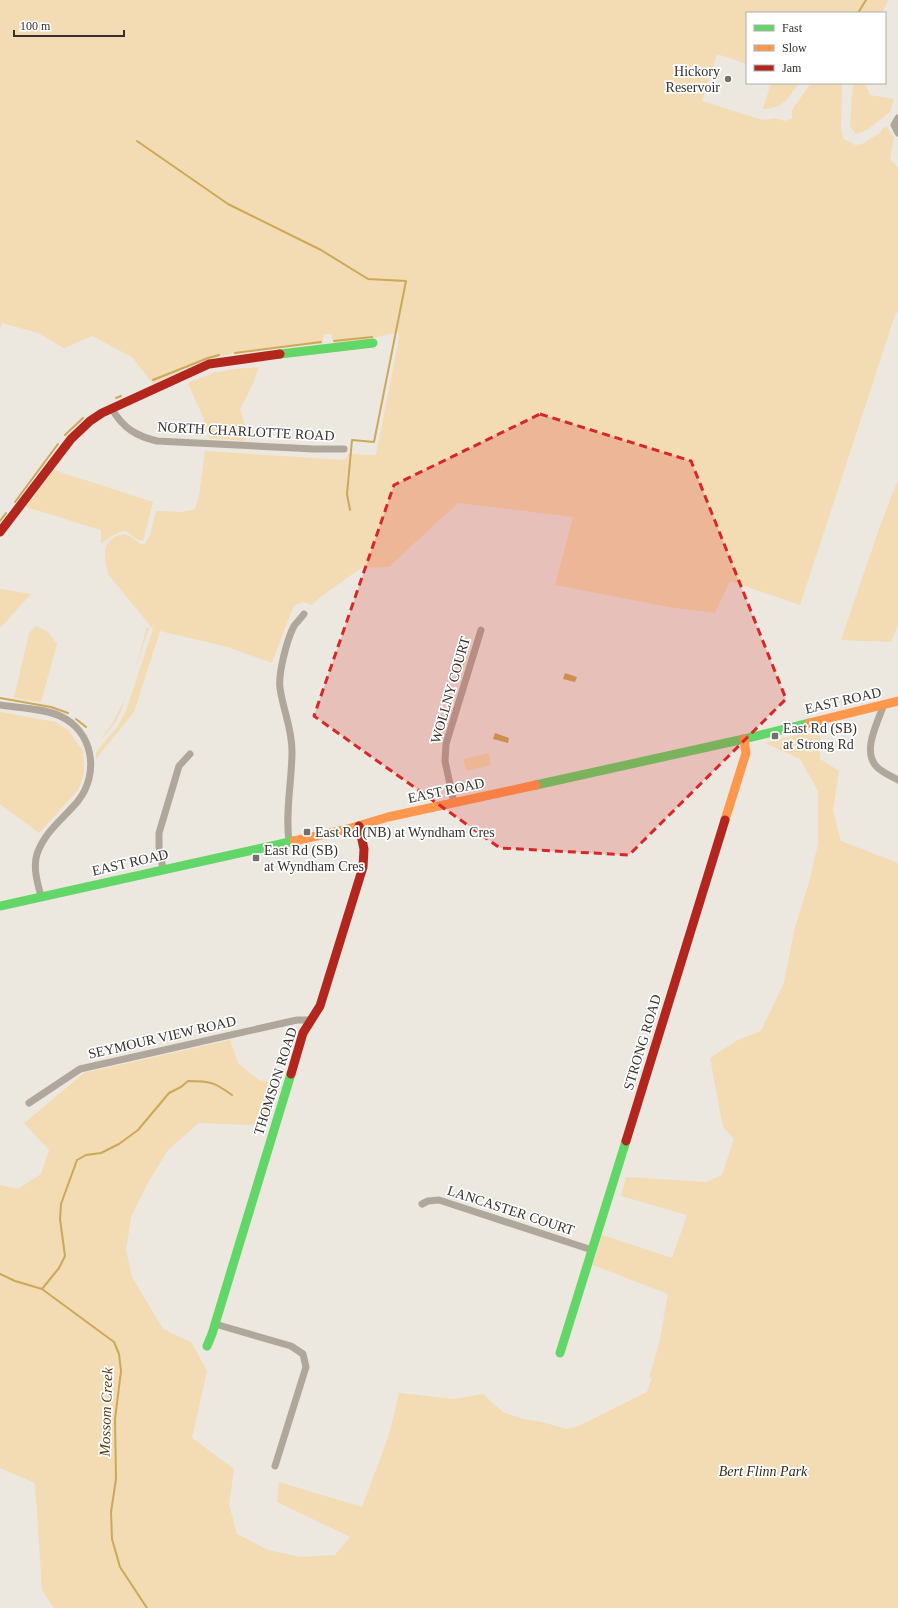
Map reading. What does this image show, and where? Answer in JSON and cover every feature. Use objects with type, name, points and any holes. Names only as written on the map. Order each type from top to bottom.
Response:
[{"type":"street","points":[[898,118],[894,125],[898,133]]},
{"type":"street","points":[[0,532],[71,439],[90,421],[112,408],[209,364],[226,360],[373,343]]},
{"type":"street","name":"NORTH CHARLOTTE ROAD","points":[[112,408],[117,418],[126,428],[140,436],[158,440],[314,449],[344,449]]},
{"type":"street","points":[[289,842],[287,826],[292,738],[280,688],[280,678],[282,662],[294,627],[304,614]]},
{"type":"street","name":"WOLLNY COURT","points":[[454,803],[445,761],[446,744],[481,630]]},
{"type":"street","name":"EAST ROAD","points":[[0,906],[289,842],[358,826],[388,817],[744,739],[898,701]]},
{"type":"street","points":[[884,704],[869,748],[871,758],[877,767],[898,780]]},
{"type":"street","points":[[0,705],[45,711],[60,716],[79,730],[90,751],[91,770],[87,786],[83,794],[48,834],[37,855],[35,870],[41,896]]},
{"type":"street","name":"STRONG ROAD","points":[[560,1353],[746,753],[744,739]]},
{"type":"street","points":[[163,869],[159,847],[159,833],[179,766],[190,754]]},
{"type":"street","name":"THOMSON ROAD","points":[[207,1346],[303,1033],[320,1006],[363,867],[364,849],[358,826]]},
{"type":"street","name":"SEYMOUR VIEW ROAD","points":[[29,1103],[80,1069],[297,1020],[310,1020]]},
{"type":"street","name":"LANCASTER COURT","points":[[422,1204],[428,1201],[439,1200],[592,1250]]},
{"type":"street","points":[[215,1324],[291,1346],[303,1354],[306,1367],[275,1466]]},
{"type":"highlighted area","points":[[540,414],[691,461],[786,699],[629,855],[500,848],[314,716],[394,485]]},
{"type":"green space","points":[[0,0],[888,0],[882,12],[746,12],[746,64],[717,54],[702,101],[759,119],[764,120],[775,118],[785,121],[792,118],[792,110],[810,84],[842,84],[841,131],[844,139],[855,145],[862,144],[880,133],[883,128],[887,127],[894,137],[890,159],[898,167],[898,313],[896,312],[800,605],[730,581],[715,613],[668,607],[555,585],[573,517],[458,503],[389,567],[361,568],[319,598],[312,605],[303,602],[295,605],[272,663],[228,647],[160,631],[134,712],[96,759],[96,752],[118,726],[126,711],[153,629],[108,574],[105,554],[108,543],[118,536],[126,534],[141,544],[145,544],[150,535],[156,511],[181,512],[195,509],[199,496],[205,451],[344,460],[349,454],[376,455],[399,338],[398,332],[373,338],[334,343],[331,334],[324,334],[322,344],[243,351],[209,359],[153,384],[132,357],[92,336],[64,348],[38,333],[2,323],[0,329]]},
{"type":"green space","points":[[771,84],[798,84],[788,98],[780,105],[763,109]]},
{"type":"green space","points":[[853,84],[865,84],[870,95],[894,99],[890,112],[867,130],[856,134],[850,126]]},
{"type":"green space","points":[[259,367],[252,386],[240,409],[245,426],[245,441],[209,438],[203,417],[188,383],[213,373]]},
{"type":"green space","points":[[54,470],[153,502],[143,541],[138,540],[126,531],[115,534],[101,544],[101,530],[26,507]]},
{"type":"green space","points":[[898,480],[898,626],[891,642],[841,640],[880,526]]},
{"type":"green space","points":[[0,589],[31,594],[0,628]]},
{"type":"green space","points":[[36,626],[48,632],[57,644],[41,702],[14,698],[29,633]]},
{"type":"green space","points":[[147,627],[149,628],[135,670],[139,656]]},
{"type":"green space","points":[[128,691],[120,713],[114,724],[101,738],[118,714]]},
{"type":"green space","points":[[0,712],[55,722],[68,730],[83,751],[84,774],[78,790],[39,833],[0,804]]},
{"type":"green space","name":"Bert Flinn Park","points":[[820,729],[820,759],[839,771],[833,811],[841,841],[898,863],[898,1608],[54,1608],[42,1590],[35,1483],[0,1468],[0,1185],[18,1189],[41,1174],[49,1150],[24,1123],[84,1073],[230,1040],[238,1063],[259,1080],[273,1083],[267,1115],[253,1125],[199,1123],[168,1150],[149,1181],[131,1217],[126,1250],[132,1277],[163,1329],[191,1342],[207,1371],[192,1438],[234,1469],[229,1505],[237,1534],[268,1550],[300,1557],[335,1555],[350,1537],[277,1502],[279,1482],[362,1507],[389,1435],[399,1393],[454,1399],[483,1394],[503,1412],[523,1419],[542,1422],[566,1429],[579,1426],[647,1392],[652,1377],[649,1378],[659,1344],[668,1294],[593,1265],[602,1235],[672,1258],[687,1215],[621,1196],[626,1177],[706,1182],[722,1175],[734,1139],[723,1127],[710,1058],[738,1040],[761,1031],[784,983],[794,931],[809,882],[818,844],[818,791],[800,759],[765,743]]},
{"type":"green space","points":[[489,753],[491,765],[466,771],[463,759]]},
{"type":"shaded area","points":[[565,673],[577,677],[575,682],[563,679]]},
{"type":"shaded area","points":[[495,733],[509,738],[508,743],[493,739]]},
{"type":"waterway","points":[[859,12],[866,0]]},
{"type":"waterway","points":[[137,141],[228,204],[321,250],[368,279],[406,281],[374,442],[352,440],[347,494],[350,510]]},
{"type":"waterway","points":[[334,341],[372,337]]},
{"type":"waterway","points":[[235,353],[321,342]]},
{"type":"waterway","points":[[153,380],[219,355]]},
{"type":"waterway","points":[[116,398],[121,396]]},
{"type":"waterway","points":[[65,435],[83,418]]},
{"type":"waterway","points":[[15,502],[58,444]]},
{"type":"waterway","points":[[0,521],[6,513]]},
{"type":"waterway","points":[[0,698],[51,707],[68,713]]},
{"type":"waterway","points":[[76,719],[86,727]]},
{"type":"waterway","points":[[42,1289],[59,1268],[65,1256],[60,1219],[61,1204],[77,1160],[86,1155],[101,1153],[119,1144],[138,1130],[169,1093],[181,1087],[188,1081],[212,1083],[221,1087],[232,1095]]},
{"type":"waterway","name":"Mossom Creek","points":[[0,1274],[15,1281],[42,1289],[114,1342],[119,1354],[121,1371],[115,1419],[116,1479],[111,1512],[112,1539],[120,1567],[147,1608]]},
{"type":"traffic: fast","points":[[280,354],[373,343]]},
{"type":"traffic: fast","points":[[536,785],[744,739],[809,723]]},
{"type":"traffic: fast","points":[[0,906],[294,841]]},
{"type":"traffic: fast","points":[[207,1346],[212,1334],[291,1074]]},
{"type":"traffic: fast","points":[[560,1353],[626,1141]]},
{"type":"traffic: slow","points":[[809,723],[898,701]]},
{"type":"traffic: slow","points":[[725,820],[746,753],[744,739]]},
{"type":"traffic: slow","points":[[294,841],[348,829],[388,817],[536,785]]},
{"type":"traffic: jam","points":[[0,532],[71,439],[90,421],[102,413],[209,364],[280,354]]},
{"type":"traffic: jam","points":[[626,1141],[725,820]]},
{"type":"traffic: jam","points":[[291,1074],[303,1033],[320,1006],[363,867],[364,849],[359,826]]},
{"type":"place","name":"Hickory Reservoir","points":[[728,79]]},
{"type":"place","name":"East Rd (SB) at Strong Rd","points":[[775,736]]},
{"type":"place","name":"East Rd (NB) at Wyndham Cres","points":[[307,832]]},
{"type":"place","name":"East Rd (SB) at Wyndham Cres","points":[[256,858]]}]
